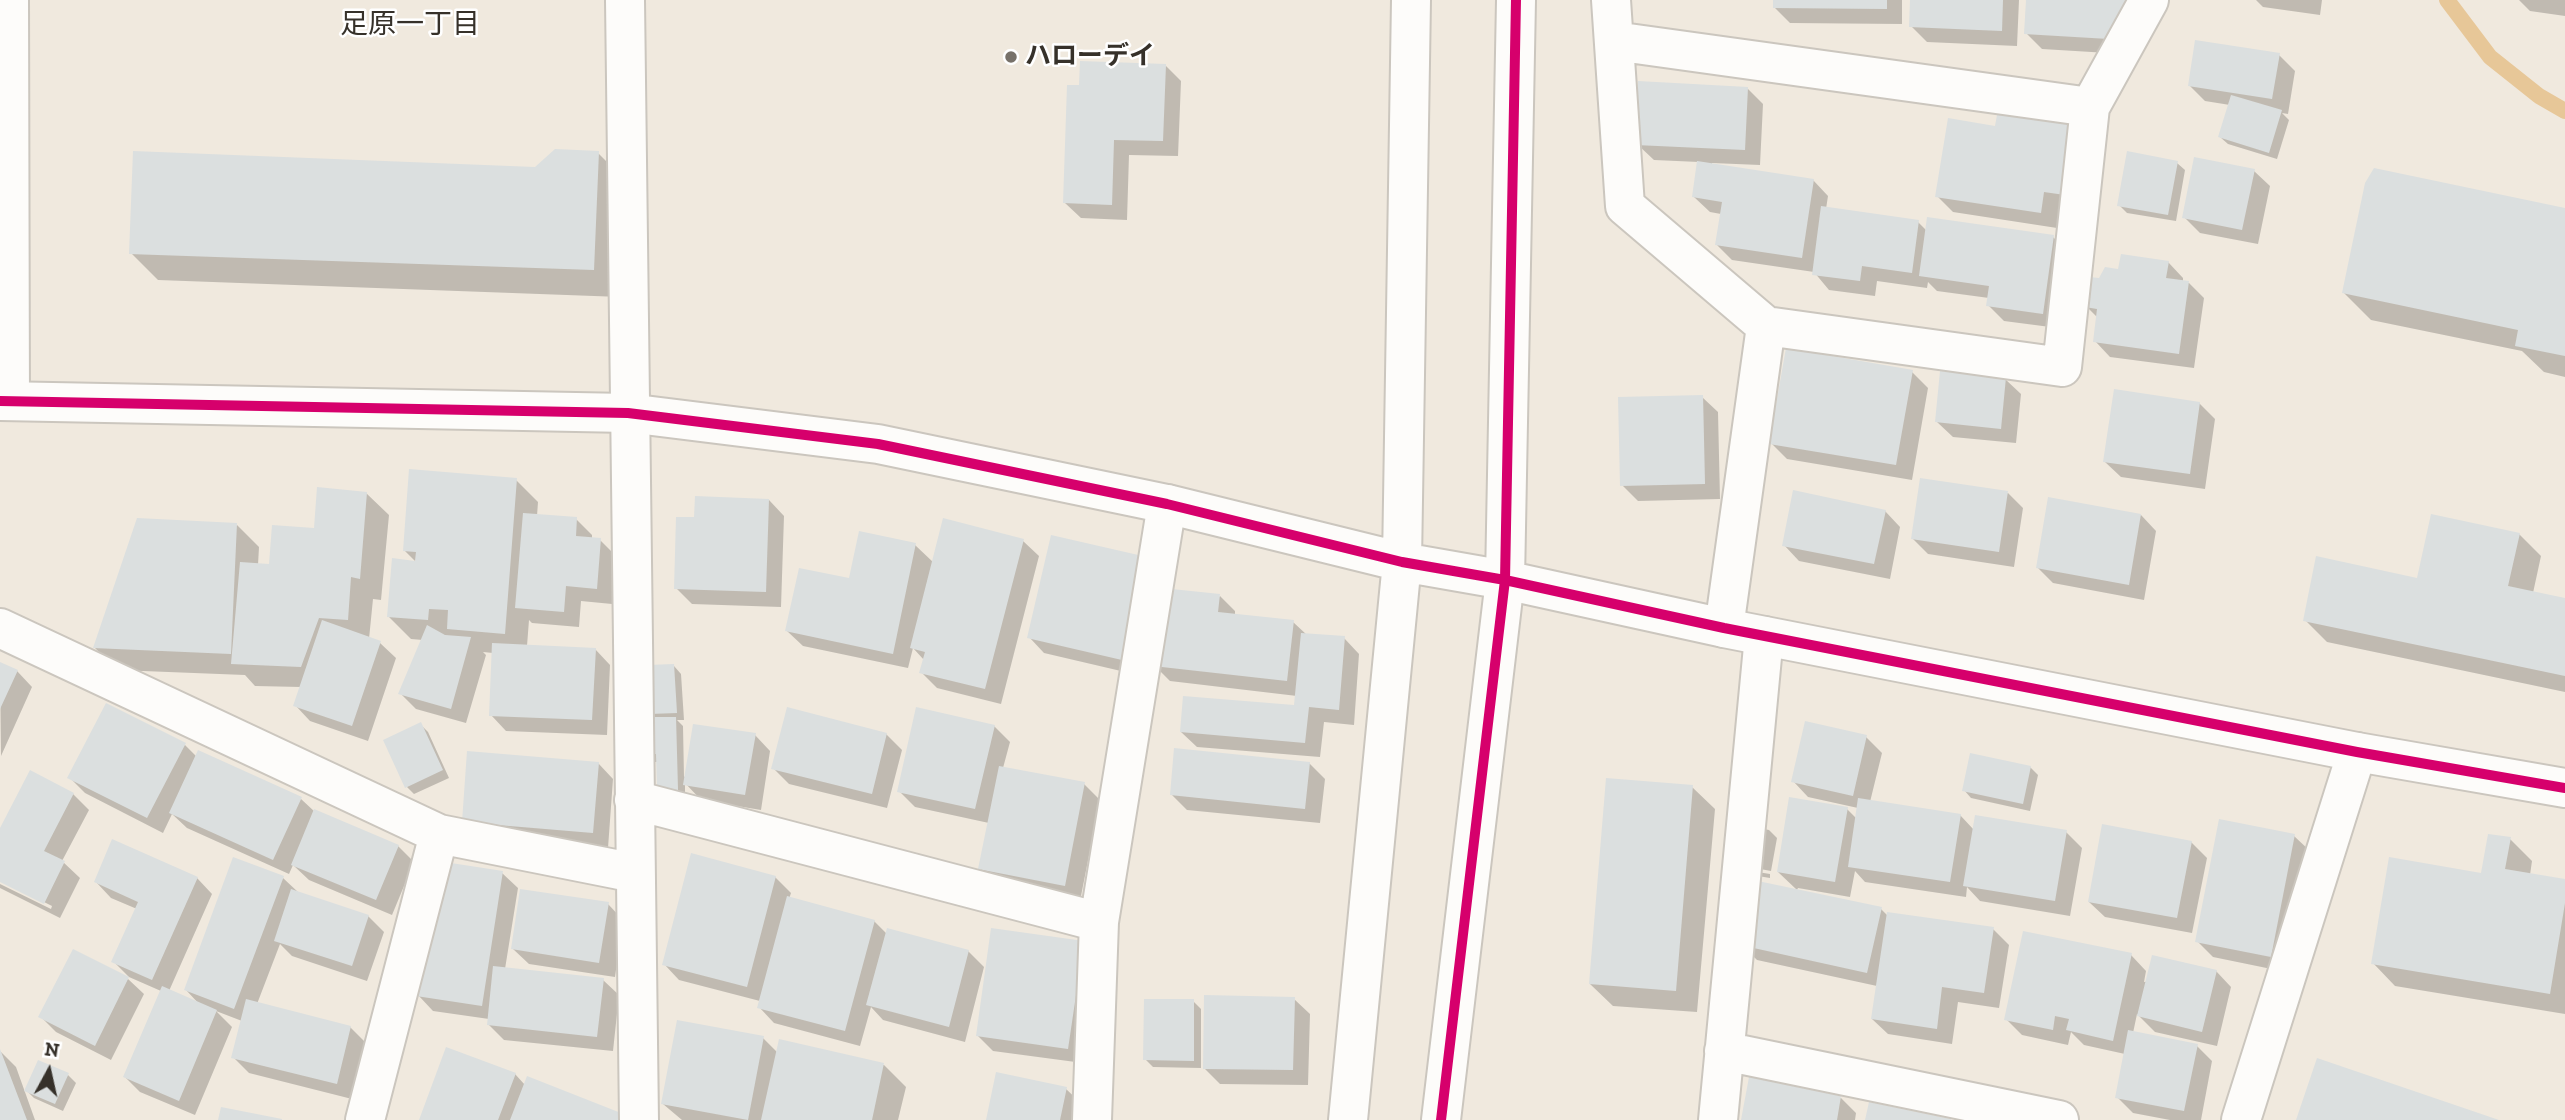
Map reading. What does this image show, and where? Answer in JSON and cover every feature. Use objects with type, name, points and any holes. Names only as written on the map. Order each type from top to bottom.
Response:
[{"type":"street","points":[[9,0],[5,401],[628,413],[878,444],[1167,504],[1402,562],[1506,580],[1724,628],[2357,752],[2565,788]]},
{"type":"street","points":[[625,0],[628,413],[639,1120]]},
{"type":"street","points":[[1348,1120],[1402,562],[1411,0]]},
{"type":"street","points":[[1441,1120],[1506,580],[1516,0]]},
{"type":"street","points":[[1611,0],[1625,206],[1766,326],[2062,368],[2090,107],[2149,0]]},
{"type":"street","points":[[1614,41],[2090,107]]},
{"type":"street","points":[[1724,628],[1766,326]]},
{"type":"street","points":[[1092,1120],[1099,922],[1167,504]]},
{"type":"street","points":[[0,628],[439,834],[635,873]]},
{"type":"street","points":[[1718,1120],[1764,636]]},
{"type":"street","points":[[2241,1120],[2357,752]]},
{"type":"street","points":[[634,800],[1099,922]]},
{"type":"street","points":[[365,1120],[439,834]]},
{"type":"street","points":[[1724,1051],[2059,1120]]},
{"type":"building","points":[[1773,0],[1887,0],[1887,9],[1773,8]]},
{"type":"building","points":[[1910,0],[2003,0],[2002,31],[1909,27]]},
{"type":"building","points":[[2026,0],[2129,0],[2126,40],[2024,34]]},
{"type":"building","points":[[2195,40],[2280,53],[2272,99],[2188,86]]},
{"type":"building","points":[[1080,61],[1166,64],[1163,141],[1114,140],[1112,205],[1063,203],[1067,85],[1079,85]]},
{"type":"building","points":[[1638,81],[1748,87],[1745,150],[1636,145]]},
{"type":"building","points":[[2231,95],[2282,110],[2269,153],[2218,137]]},
{"type":"building","points":[[1999,104],[2077,117],[2065,195],[2044,192],[2041,213],[1935,197],[1948,118],[1995,126]]},
{"type":"building","points":[[555,149],[599,151],[594,270],[129,254],[133,151],[535,167]]},
{"type":"building","points":[[2127,151],[2178,161],[2168,215],[2117,206]]},
{"type":"building","points":[[2194,157],[2255,169],[2242,230],[2182,218]]},
{"type":"building","points":[[1697,161],[1814,179],[1802,258],[1715,245],[1722,202],[1692,197]]},
{"type":"building","points":[[2374,168],[2565,208],[2565,356],[2515,346],[2518,330],[2342,293],[2365,183]]},
{"type":"building","points":[[1821,206],[1919,220],[1912,273],[1862,266],[1860,281],[1812,275]]},
{"type":"building","points":[[1927,217],[2054,235],[2043,314],[1986,306],[1989,286],[1919,276]]},
{"type":"building","points":[[2121,254],[2169,261],[2166,278],[2189,281],[2179,354],[2093,342],[2097,309],[2085,307],[2089,277],[2099,278],[2105,267],[2118,269]]},
{"type":"building","points":[[1786,348],[1913,370],[1896,465],[1769,444]]},
{"type":"building","points":[[1940,371],[2006,377],[2001,429],[1935,422]]},
{"type":"building","points":[[2114,389],[2200,402],[2190,474],[2103,462]]},
{"type":"building","points":[[1703,395],[1705,484],[1620,486],[1618,397]]},
{"type":"building","points":[[409,469],[517,478],[505,634],[447,629],[448,610],[429,609],[428,620],[387,617],[392,558],[415,561],[416,552],[403,551]]},
{"type":"building","points":[[1920,478],[2008,491],[1999,552],[1911,539]]},
{"type":"building","points":[[317,487],[367,492],[360,579],[351,577],[348,620],[319,618],[301,667],[231,664],[240,562],[269,564],[272,525],[314,528]]},
{"type":"building","points":[[1793,490],[1886,510],[1874,564],[1782,546]]},
{"type":"building","points":[[695,496],[769,499],[766,592],[674,589],[676,517],[694,517]]},
{"type":"building","points":[[2048,497],[2141,514],[2129,585],[2036,568]]},
{"type":"building","points":[[523,513],[577,517],[576,536],[601,538],[597,589],[566,586],[564,612],[515,608]]},
{"type":"building","points":[[2431,514],[2520,533],[2508,586],[2565,598],[2565,676],[2303,621],[2316,556],[2417,578]]},
{"type":"building","points":[[137,518],[237,523],[231,654],[93,648]]},
{"type":"building","points":[[943,518],[1024,539],[985,689],[919,673],[925,652],[910,648]]},
{"type":"building","points":[[859,531],[916,543],[893,654],[785,631],[799,568],[849,578]]},
{"type":"building","points":[[1051,535],[1147,557],[1122,660],[1027,638]]},
{"type":"building","points":[[1162,588],[1220,594],[1218,612],[1294,620],[1287,681],[1153,666]]},
{"type":"building","points":[[322,620],[381,641],[352,726],[293,706]]},
{"type":"building","points":[[427,625],[445,635],[471,637],[451,709],[398,694]]},
{"type":"building","points":[[1301,633],[1345,636],[1339,710],[1309,707],[1305,743],[1180,732],[1183,696],[1294,705]]},
{"type":"building","points":[[492,643],[596,648],[592,720],[489,716]]},
{"type":"building","points":[[0,662],[18,670],[0,709]]},
{"type":"building","points":[[674,664],[677,713],[649,714],[647,665]]},
{"type":"building","points":[[106,703],[186,743],[147,818],[67,778]]},
{"type":"building","points":[[787,707],[887,733],[872,794],[771,769]]},
{"type":"building","points":[[916,707],[995,725],[975,809],[897,792]]},
{"type":"building","points":[[642,717],[676,717],[678,790],[657,790],[656,754],[642,755]]},
{"type":"building","points":[[1805,721],[1867,735],[1853,796],[1791,782]]},
{"type":"building","points":[[421,722],[443,770],[405,788],[383,740]]},
{"type":"building","points":[[693,724],[756,733],[745,795],[683,785]]},
{"type":"building","points":[[1174,748],[1310,762],[1305,809],[1170,795]]},
{"type":"building","points":[[198,750],[302,797],[273,860],[169,813]]},
{"type":"building","points":[[467,751],[599,762],[593,833],[462,822]]},
{"type":"building","points":[[1970,753],[2031,766],[2023,804],[1962,791]]},
{"type":"building","points":[[999,766],[1085,782],[1065,886],[978,869]]},
{"type":"building","points":[[30,770],[74,793],[44,851],[65,861],[44,904],[0,882],[0,828]]},
{"type":"building","points":[[1606,778],[1693,785],[1676,991],[1589,984]]},
{"type":"building","points":[[1789,797],[1848,807],[1835,882],[1777,872]]},
{"type":"building","points":[[1858,798],[1961,814],[1950,882],[1848,867]]},
{"type":"building","points":[[314,809],[399,845],[376,900],[291,865]]},
{"type":"building","points":[[1975,815],[2067,830],[2055,901],[1963,886]]},
{"type":"building","points":[[2219,819],[2295,834],[2271,957],[2195,942]]},
{"type":"building","points":[[2102,824],[2192,841],[2177,918],[2088,902]]},
{"type":"building","points":[[2488,834],[2511,837],[2505,869],[2565,879],[2565,903],[2550,994],[2371,964],[2389,857],[2481,873]]},
{"type":"building","points":[[112,839],[198,877],[152,980],[111,962],[138,902],[94,882]]},
{"type":"building","points":[[691,853],[776,876],[747,987],[662,965]]},
{"type":"building","points":[[233,857],[284,876],[234,1009],[184,990]]},
{"type":"building","points":[[438,861],[503,871],[482,1006],[416,996]]},
{"type":"building","points":[[1753,880],[1882,907],[1867,973],[1740,945]]},
{"type":"building","points":[[291,889],[369,915],[352,966],[274,941]]},
{"type":"building","points":[[520,889],[609,902],[599,963],[511,949]]},
{"type":"building","points":[[787,896],[875,920],[845,1031],[757,1008]]},
{"type":"building","points":[[1887,912],[1994,927],[1984,993],[1942,987],[1937,1029],[1871,1019]]},
{"type":"building","points":[[887,928],[969,950],[949,1027],[866,1005]]},
{"type":"building","points":[[991,928],[1084,941],[1068,1049],[976,1036]]},
{"type":"building","points":[[2023,931],[2132,953],[2113,1041],[2066,1030],[2069,1019],[2055,1016],[2053,1030],[2004,1020]]},
{"type":"building","points":[[73,949],[129,977],[95,1046],[38,1017]]},
{"type":"building","points":[[2152,955],[2217,970],[2202,1032],[2137,1016]]},
{"type":"building","points":[[493,966],[604,978],[597,1037],[487,1025]]},
{"type":"building","points":[[162,986],[217,1010],[179,1101],[123,1077]]},
{"type":"building","points":[[1204,995],[1295,997],[1293,1070],[1203,1069]]},
{"type":"building","points":[[246,999],[351,1026],[337,1084],[231,1058]]},
{"type":"building","points":[[1144,999],[1194,999],[1194,1061],[1143,1060]]},
{"type":"building","points":[[677,1020],[764,1036],[748,1120],[661,1104]]},
{"type":"building","points":[[2128,1030],[2198,1044],[2184,1111],[2115,1098]]},
{"type":"building","points":[[779,1039],[884,1063],[872,1120],[761,1120]]},
{"type":"building","points":[[446,1047],[516,1073],[498,1120],[419,1120]]},
{"type":"building","points":[[0,1049],[27,1120],[0,1120]]},
{"type":"building","points":[[2317,1058],[2499,1120],[2296,1120]]},
{"type":"building","points":[[38,1060],[69,1073],[55,1104],[24,1091]]},
{"type":"building","points":[[996,1072],[1067,1087],[1060,1120],[986,1120]]},
{"type":"building","points":[[527,1076],[626,1115],[624,1120],[510,1120]]},
{"type":"building","points":[[1749,1077],[1841,1096],[1837,1120],[1741,1120]]},
{"type":"building","points":[[1869,1102],[1951,1119],[1951,1120],[1865,1120]]},
{"type":"building","points":[[221,1107],[282,1119],[282,1120],[218,1120]]},
{"type":"waterway","points":[[2447,0],[2490,57],[2539,96],[2565,111]]},
{"type":"cycle path","points":[[1441,1120],[1505,580],[1516,0]]},
{"type":"cycle path","points":[[0,401],[628,413],[878,444],[1167,504],[1402,562],[1505,580],[1724,628],[2357,752],[2565,788]]},
{"type":"place","name":"ハローデイ","points":[[1011,57]]},
{"type":"district","name":"足原一丁目","points":[[410,25]]}]
